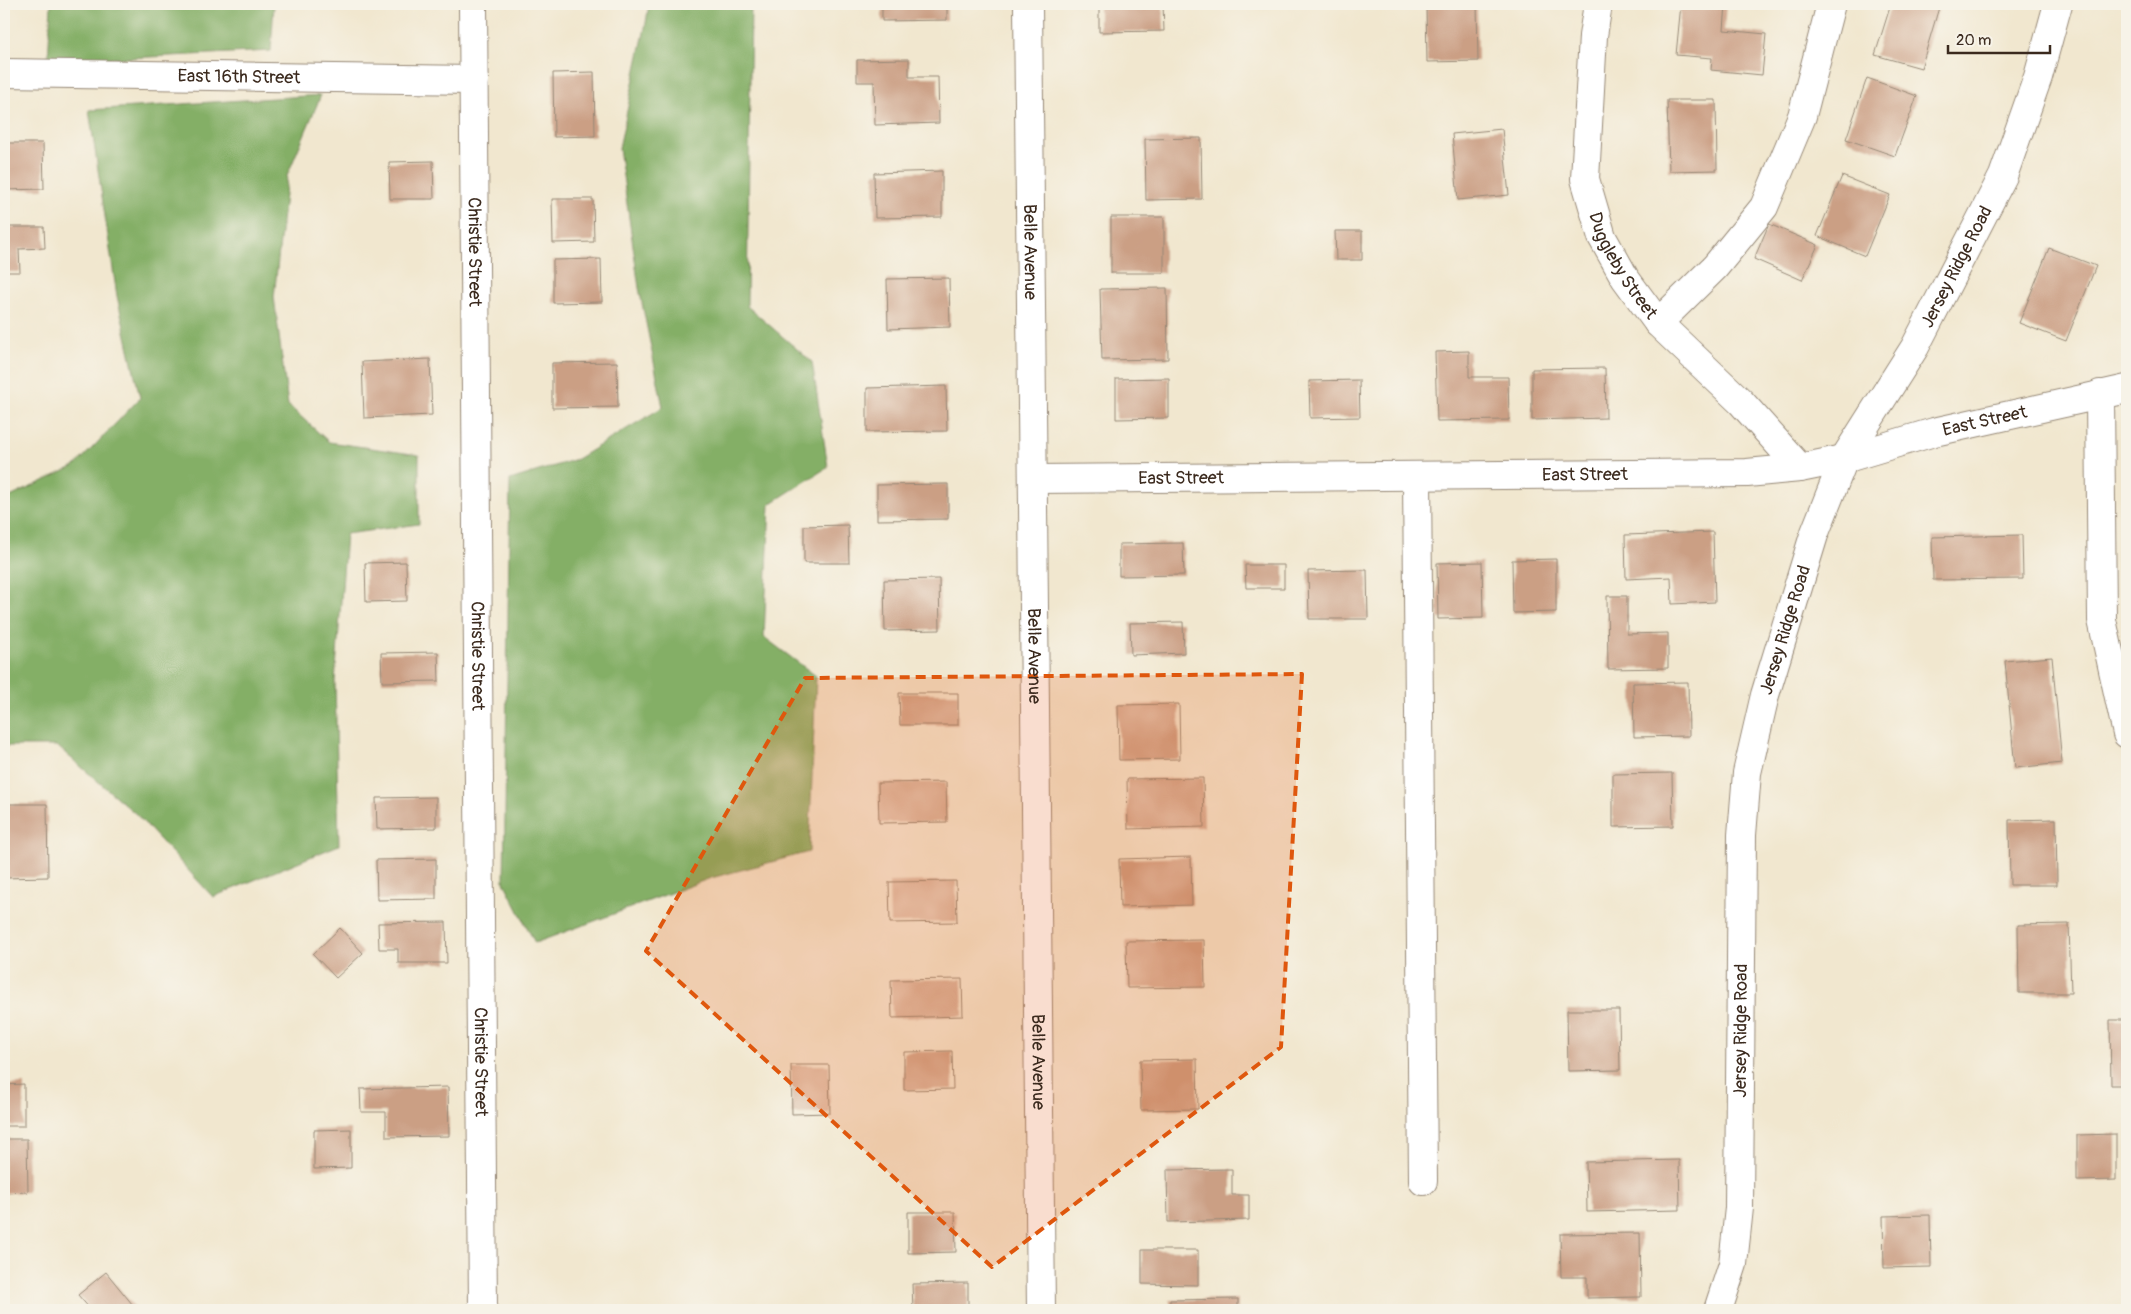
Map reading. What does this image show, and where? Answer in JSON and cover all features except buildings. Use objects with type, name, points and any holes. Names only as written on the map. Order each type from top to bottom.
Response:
[{"type":"street","name":"Christie Street","points":[[473,4],[483,1310]]},
{"type":"street","name":"Belle Avenue","points":[[1028,4],[1041,1310]]},
{"type":"street","name":"Duggleby Street","points":[[1598,4],[1593,36],[1584,179],[1602,236],[1624,278],[1658,323],[1741,402],[1800,468]]},
{"type":"street","points":[[1658,323],[1715,267],[1764,207],[1802,116],[1831,4]]},
{"type":"street","name":"Jersey Ridge Road","points":[[1718,1310],[1733,1264],[1739,1208],[1742,835],[1748,773],[1770,676],[1814,535],[1844,459],[1915,347],[2004,176],[2038,77],[2058,4]]},
{"type":"street","name":"East 16th Street","points":[[4,73],[474,80]]},
{"type":"street","name":"East Street","points":[[1033,479],[1747,473],[1800,468],[1844,459],[1934,432],[2127,389]]},
{"type":"street","points":[[2100,394],[2102,620],[2127,734]]},
{"type":"street","points":[[1416,476],[1423,1180]]},
{"type":"highlighted area","points":[[1302,674],[1281,1047],[992,1267],[646,951],[805,678]]},
{"type":"green space","points":[[51,4],[274,4],[271,51],[48,62]]},
{"type":"green space","points":[[649,4],[751,4],[747,306],[812,362],[828,467],[770,504],[764,637],[816,676],[809,852],[711,878],[535,943],[504,882],[510,480],[577,459],[663,407],[639,288],[619,148]]},
{"type":"green space","points":[[321,95],[287,176],[274,297],[288,405],[329,442],[419,455],[419,524],[346,534],[335,682],[339,845],[213,897],[136,814],[57,746],[4,746],[4,497],[10,497],[75,466],[140,398],[117,296],[89,110]]}]
